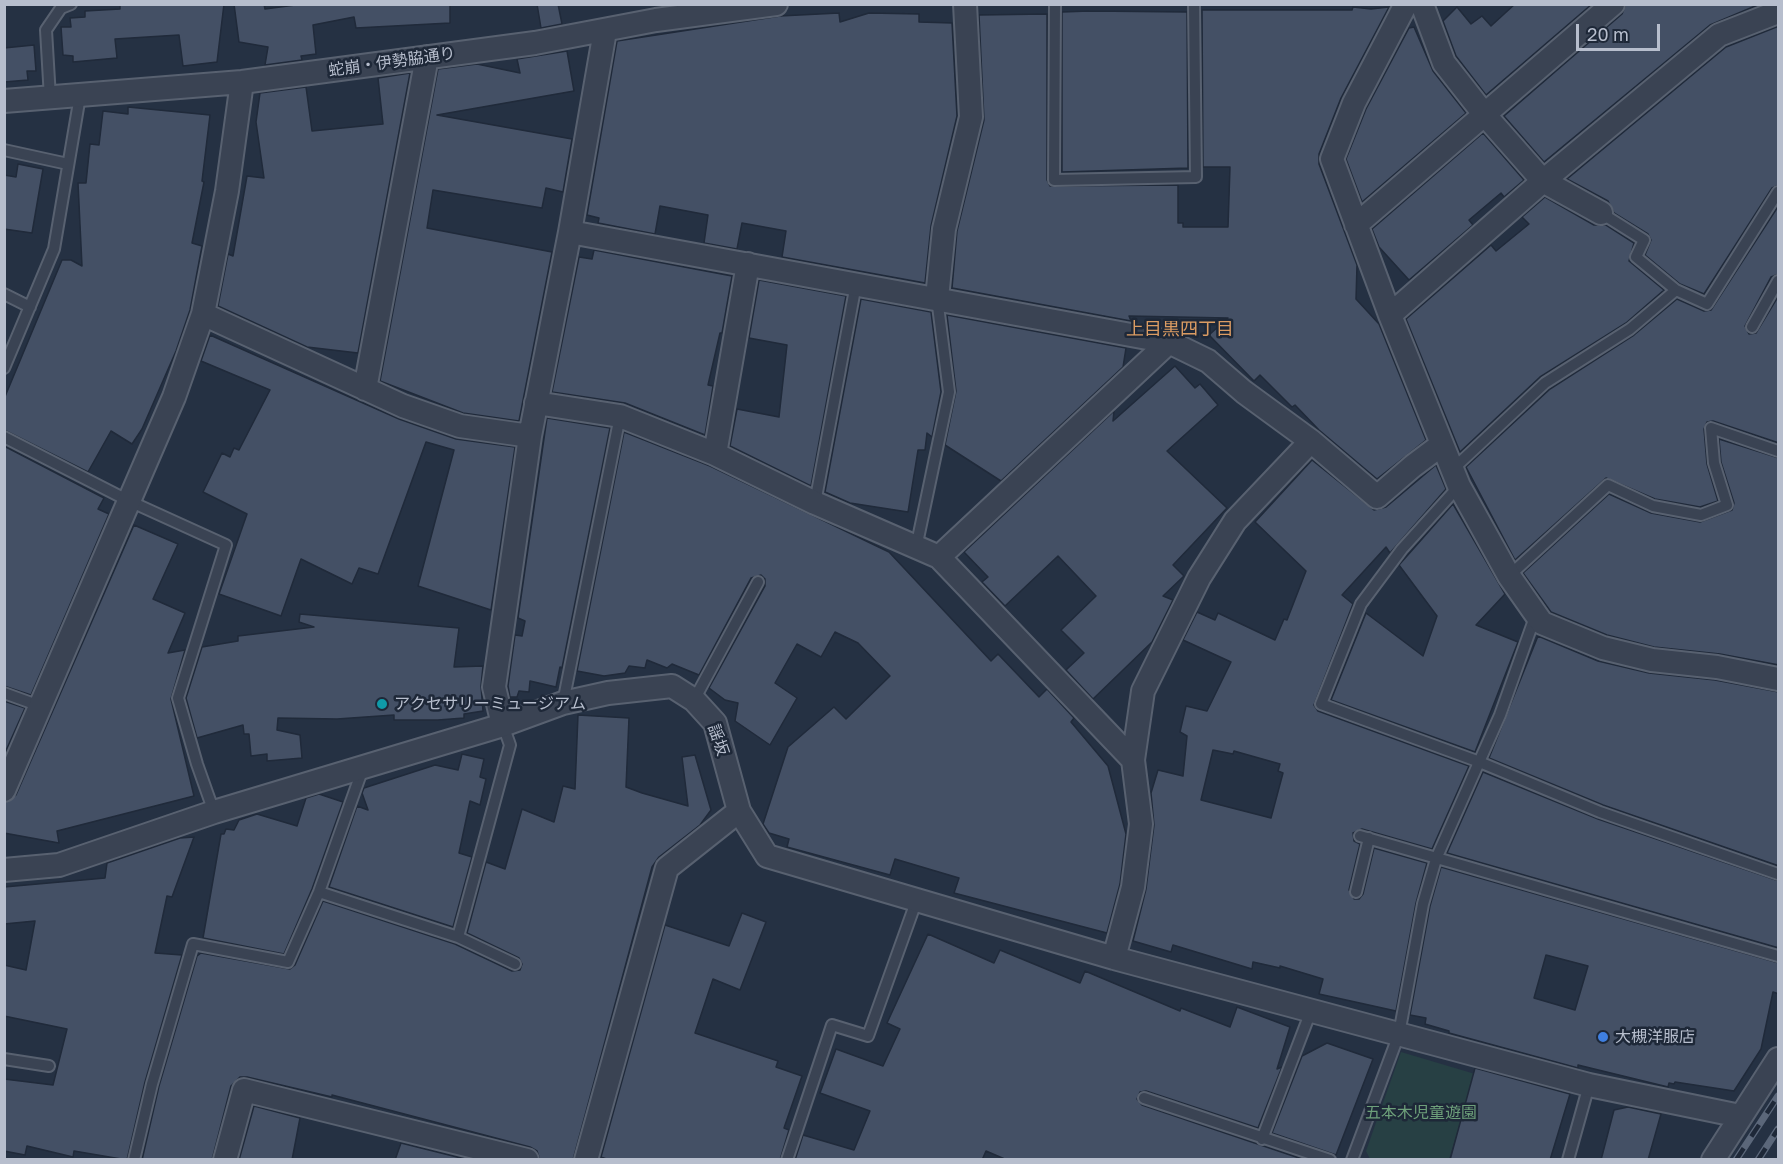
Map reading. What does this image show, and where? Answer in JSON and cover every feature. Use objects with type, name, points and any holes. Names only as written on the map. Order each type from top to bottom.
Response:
[{"type":"street","name":"蛇崩・伊勢脇通り","points":[[4,101],[242,82],[605,31],[713,8],[776,4]]},
{"type":"street","points":[[937,298],[944,229],[971,117],[965,4]]},
{"type":"street","points":[[1406,4],[1354,103],[1332,159],[1441,445],[1456,478],[1509,576],[1535,617],[1557,630],[1603,648],[1652,660],[1717,667],[1779,679]]},
{"type":"street","points":[[1422,4],[1444,63],[1484,114],[1543,181],[1601,213]]},
{"type":"street","points":[[1356,225],[1613,4]]},
{"type":"street","points":[[1390,315],[1543,181],[1719,35],[1779,12]]},
{"type":"street","points":[[503,725],[494,687],[530,436],[570,232],[605,31]]},
{"type":"street","points":[[365,389],[427,57]]},
{"type":"street","points":[[4,790],[127,500],[174,397],[202,314],[227,191],[242,82]]},
{"type":"street","points":[[570,232],[1168,342],[1208,361],[1244,392],[1311,441],[1377,497],[1441,445]]},
{"type":"street","points":[[715,454],[748,264]]},
{"type":"street","points":[[202,314],[403,406],[460,426],[530,436]]},
{"type":"street","points":[[939,557],[1168,342]]},
{"type":"street","points":[[536,403],[620,416],[715,454],[815,502],[939,557],[1134,760]]},
{"type":"street","points":[[1114,957],[1133,887],[1141,824],[1134,760],[1143,691],[1199,578],[1235,522],[1311,441]]},
{"type":"street","name":"謡坂","points":[[4,870],[59,865],[214,812],[503,725],[563,704],[608,693],[672,686],[694,700],[715,723],[739,811],[767,856],[916,902],[1311,1011],[1589,1085],[1740,1116]]},
{"type":"street","points":[[586,1160],[668,868],[739,811]]},
{"type":"street","points":[[1713,1160],[1779,1059]]},
{"type":"street","points":[[225,1160],[244,1090],[527,1160]]},
{"type":"lane","points":[[50,98],[46,30],[61,8],[71,4]]},
{"type":"lane","points":[[1055,4],[1054,180],[1196,177],[1194,4]]},
{"type":"lane","points":[[4,368],[54,249],[80,96]]},
{"type":"lane","points":[[4,150],[68,164]]},
{"type":"lane","points":[[1601,213],[1644,240],[1636,257],[1676,290],[1707,304],[1779,192]]},
{"type":"lane","points":[[1752,327],[1779,281]]},
{"type":"lane","points":[[815,502],[856,284]]},
{"type":"lane","points":[[1676,290],[1630,329],[1545,383],[1456,478],[1361,604],[1321,704],[1477,761],[1600,812],[1779,874]]},
{"type":"lane","points":[[4,294],[30,307]]},
{"type":"lane","points":[[916,548],[949,392],[937,298]]},
{"type":"lane","points":[[563,704],[620,416]]},
{"type":"lane","points":[[1509,576],[1608,485],[1653,506],[1692,513],[1701,514],[1727,505],[1714,463],[1711,428],[1779,451]]},
{"type":"lane","points":[[4,437],[127,500],[226,545],[178,698],[214,812]]},
{"type":"lane","points":[[694,700],[758,582]]},
{"type":"lane","points":[[1352,1160],[1399,1034],[1424,904],[1436,859],[1477,761],[1500,715],[1535,617]]},
{"type":"lane","points":[[4,693],[40,706]]},
{"type":"lane","points":[[458,937],[510,745],[503,725]]},
{"type":"lane","points":[[134,1160],[152,1084],[193,944],[288,962],[319,892],[364,768]]},
{"type":"lane","points":[[1356,892],[1364,837],[1779,956]]},
{"type":"lane","points":[[319,892],[458,937],[515,963]]},
{"type":"lane","points":[[788,1160],[832,1025],[868,1036],[916,902]]},
{"type":"lane","points":[[1262,1139],[1311,1011]]},
{"type":"lane","points":[[4,1059],[49,1066]]},
{"type":"lane","points":[[1568,1160],[1589,1085]]},
{"type":"lane","points":[[1144,1098],[1330,1160]]},
{"type":"green space","name":"五本木児童遊園","points":[[1401,1052],[1475,1074],[1449,1159],[1370,1159],[1366,1151]]},
{"type":"building","points":[[120,4],[224,4],[217,62],[183,66],[179,35],[115,39],[117,58],[73,62],[73,56],[63,55],[61,27],[71,27],[70,18],[85,17],[85,11],[120,9]]},
{"type":"building","points":[[234,4],[264,4],[265,9],[303,4],[450,4],[450,23],[356,28],[354,17],[313,25],[316,54],[301,56],[302,60],[265,65],[268,47],[239,42]]},
{"type":"building","points":[[537,4],[558,4],[562,24],[541,28]]},
{"type":"building","points":[[1515,4],[1592,4],[1486,95],[1456,56],[1443,21],[1457,7],[1471,24],[1482,16],[1491,26]]},
{"type":"building","points":[[1626,4],[1760,4],[1710,25],[1544,162],[1504,116],[1622,14]]},
{"type":"building","points":[[1353,7],[1371,9],[1389,7],[1341,98],[1319,154],[1319,164],[1357,265],[1356,299],[1379,324],[1426,440],[1377,479],[1319,430],[1295,405],[1292,407],[1260,375],[1254,381],[1209,335],[1228,318],[1129,316],[1131,321],[952,288],[957,231],[984,120],[979,15],[1047,14],[1047,180],[1050,186],[1178,185],[1178,223],[1183,223],[1183,227],[1228,227],[1230,167],[1203,167],[1202,10],[1352,10]]},
{"type":"building","points":[[1062,12],[1187,12],[1188,168],[1062,172]]},
{"type":"building","points":[[839,13],[840,22],[869,13],[919,14],[919,22],[952,23],[957,116],[931,226],[925,283],[782,257],[786,231],[742,223],[737,249],[704,243],[708,215],[660,206],[655,234],[598,223],[599,218],[587,215],[617,41],[780,16]]},
{"type":"building","points":[[1779,26],[1779,185],[1772,188],[1704,294],[1680,284],[1645,255],[1651,240],[1648,234],[1614,213],[1608,201],[1567,179],[1726,47]]},
{"type":"building","points":[[1414,27],[1433,71],[1466,113],[1362,202],[1346,159],[1366,109],[1409,28]]},
{"type":"building","points":[[34,45],[36,71],[27,71],[28,80],[4,82],[4,48]]},
{"type":"building","points":[[567,51],[574,91],[437,115],[572,139],[563,192],[546,188],[542,208],[433,190],[427,228],[552,252],[519,421],[463,413],[380,381],[438,69],[477,64],[520,73],[517,59]]},
{"type":"building","points":[[410,73],[358,353],[307,347],[218,306],[228,254],[233,256],[247,176],[264,178],[256,122],[260,93],[306,87],[312,131],[383,124],[378,78]]},
{"type":"building","points":[[128,107],[210,115],[202,181],[204,182],[192,243],[202,246],[190,310],[176,351],[142,429],[132,444],[111,431],[88,472],[4,430],[4,399],[62,260],[71,260],[82,266],[78,183],[86,183],[90,144],[99,145],[103,111],[128,114]]},
{"type":"building","points":[[1483,133],[1524,180],[1504,197],[1501,193],[1469,220],[1473,225],[1409,280],[1379,247],[1372,229]]},
{"type":"building","points":[[18,164],[43,169],[32,233],[4,229],[4,175],[16,177]]},
{"type":"building","points":[[1545,197],[1594,225],[1606,225],[1634,243],[1629,261],[1664,290],[1626,323],[1540,377],[1460,452],[1406,319],[1491,245],[1496,251],[1529,224],[1522,217]]},
{"type":"building","points":[[1779,205],[1779,274],[1771,277],[1745,326],[1749,334],[1756,333],[1779,295],[1779,443],[1713,421],[1707,422],[1704,429],[1707,464],[1718,501],[1700,507],[1655,499],[1606,478],[1515,560],[1466,467],[1550,389],[1634,335],[1677,299],[1704,311],[1711,310]]},
{"type":"building","points":[[594,250],[732,276],[722,333],[720,333],[708,385],[713,386],[705,435],[625,403],[552,392],[579,257],[592,259]]},
{"type":"building","points":[[759,280],[846,296],[811,486],[730,446],[737,409],[779,417],[787,345],[749,338]]},
{"type":"building","points":[[861,299],[931,312],[941,392],[932,437],[927,433],[925,450],[918,450],[908,512],[850,503],[825,492]]},
{"type":"building","points":[[947,315],[1126,348],[1123,367],[1001,481],[945,445],[956,391]]},
{"type":"building","points":[[210,335],[399,419],[456,439],[515,447],[491,610],[418,586],[454,450],[426,442],[378,574],[359,568],[352,584],[301,559],[281,616],[219,594],[247,514],[203,492],[222,453],[230,457],[234,448],[239,450],[270,390],[201,361]]},
{"type":"building","points":[[1175,366],[1195,388],[1200,384],[1218,405],[1167,451],[1227,508],[1173,565],[1184,576],[1163,596],[1173,600],[1152,642],[1093,699],[1066,670],[1084,653],[1061,630],[1096,596],[1058,556],[1005,606],[982,582],[988,577],[964,552],[1114,411],[1113,421]]},
{"type":"building","points":[[547,418],[610,428],[562,668],[560,667],[556,687],[530,681],[529,692],[519,691],[517,697],[510,697],[508,686],[515,635],[522,636],[525,621],[518,618]]},
{"type":"building","points":[[624,432],[710,466],[889,552],[991,661],[998,654],[1039,697],[1047,689],[1074,718],[1071,722],[1108,766],[1126,834],[1120,884],[1107,933],[954,893],[959,878],[895,859],[890,875],[787,847],[789,839],[769,833],[763,824],[788,747],[834,707],[846,719],[890,676],[858,643],[835,632],[821,657],[797,644],[775,683],[797,698],[770,745],[735,721],[738,703],[725,700],[709,688],[765,586],[765,579],[761,575],[751,578],[699,675],[672,664],[667,668],[647,660],[645,668],[629,666],[625,673],[604,676],[577,671]]},
{"type":"building","points":[[1719,439],[1779,458],[1779,665],[1720,654],[1654,647],[1607,635],[1551,612],[1523,573],[1609,494],[1651,513],[1700,522],[1732,510],[1734,503],[1721,462]]},
{"type":"building","points":[[4,446],[104,498],[98,509],[109,514],[31,695],[4,686]]},
{"type":"building","points":[[1312,460],[1374,510],[1386,507],[1436,465],[1446,489],[1390,553],[1386,547],[1342,595],[1353,604],[1314,705],[1318,711],[1469,766],[1432,849],[1362,829],[1353,833],[1354,841],[1360,844],[1349,890],[1354,899],[1359,899],[1363,894],[1374,848],[1427,863],[1416,903],[1396,1011],[1319,994],[1323,979],[1280,966],[1280,968],[1253,962],[1252,969],[1173,945],[1171,952],[1133,941],[1146,889],[1154,825],[1151,793],[1158,770],[1183,776],[1187,736],[1180,732],[1186,706],[1207,711],[1231,662],[1183,640],[1197,612],[1215,620],[1218,613],[1275,640],[1284,619],[1287,620],[1306,571],[1255,522]],"holes":[[[1213,750],[1233,754],[1234,751],[1280,764],[1278,771],[1283,773],[1271,818],[1201,800]]]},
{"type":"building","points":[[1453,504],[1505,594],[1476,625],[1518,642],[1475,752],[1331,700],[1366,613],[1423,656],[1437,616],[1399,565]]},
{"type":"building","points":[[134,525],[178,544],[153,599],[185,613],[168,653],[185,650],[171,699],[194,796],[57,831],[59,843],[4,833],[4,803],[16,795]]},
{"type":"building","points":[[300,614],[459,628],[454,667],[483,666],[481,686],[483,711],[464,714],[464,718],[438,720],[394,720],[394,715],[337,719],[278,718],[277,730],[300,735],[302,758],[267,761],[267,754],[251,756],[249,734],[244,734],[243,725],[197,738],[186,698],[202,647],[238,641],[238,636],[314,627],[299,622]]},
{"type":"building","points":[[1538,636],[1598,661],[1649,673],[1715,680],[1779,692],[1779,866],[1603,805],[1489,758]]},
{"type":"building","points":[[4,701],[25,708],[4,755]]},
{"type":"building","points":[[578,715],[629,718],[626,787],[642,793],[688,806],[682,757],[695,755],[711,810],[700,825],[659,857],[652,867],[573,1160],[540,1160],[537,1151],[530,1147],[332,1095],[332,1097],[240,1077],[231,1086],[212,1160],[142,1160],[159,1086],[197,956],[201,953],[290,969],[295,965],[323,901],[455,944],[512,971],[520,970],[522,964],[519,958],[467,933],[486,862],[505,869],[522,809],[554,822],[563,786],[575,789]]},
{"type":"building","points":[[462,754],[484,759],[480,777],[486,779],[480,805],[470,801],[459,853],[472,857],[453,927],[329,887],[357,806],[368,810],[362,793],[364,788],[435,765],[458,770]]},
{"type":"building","points":[[1483,772],[1598,819],[1779,881],[1779,948],[1447,853]]},
{"type":"building","points":[[319,794],[343,802],[312,889],[284,954],[203,938],[221,834],[224,834],[226,829],[234,830],[239,820],[257,814],[297,826],[306,798]]},
{"type":"building","points":[[194,837],[172,897],[167,896],[155,953],[182,955],[145,1082],[127,1160],[74,1151],[73,1157],[27,1146],[25,1155],[4,1151],[4,1079],[53,1085],[67,1029],[4,1016],[4,965],[26,970],[35,921],[4,924],[4,887],[105,878],[107,863],[180,838]]},
{"type":"building","points":[[1441,867],[1779,963],[1779,994],[1773,992],[1761,1049],[1734,1091],[1675,1082],[1674,1084],[1669,1083],[1668,1087],[1578,1065],[1578,1068],[1449,1033],[1449,1031],[1425,1024],[1426,1018],[1410,1015],[1430,906]],"holes":[[[1546,955],[1588,966],[1575,1010],[1534,998]]]},
{"type":"building","points":[[742,913],[766,922],[740,990],[713,979],[695,1033],[778,1061],[776,1067],[802,1076],[784,1128],[789,1130],[780,1160],[609,1160],[601,1157],[665,925],[729,946]]},
{"type":"building","points":[[928,934],[994,963],[1000,950],[1080,983],[1085,971],[1180,1011],[1181,1008],[1230,1027],[1237,1007],[1290,1027],[1277,1069],[1282,1067],[1258,1128],[1146,1091],[1140,1092],[1137,1099],[1142,1105],[1305,1160],[1007,1160],[986,1151],[982,1160],[795,1160],[803,1135],[854,1150],[870,1111],[820,1093],[836,1049],[883,1066],[900,1029],[887,1023]]},
{"type":"building","points":[[1327,1043],[1373,1059],[1336,1155],[1272,1133],[1302,1056]]},
{"type":"building","points":[[1475,1068],[1570,1094],[1550,1160],[1450,1160]]},
{"type":"building","points":[[254,1106],[300,1118],[292,1160],[239,1160]]},
{"type":"building","points":[[1628,1107],[1661,1114],[1648,1160],[1601,1160],[1614,1110]]},
{"type":"building","points":[[401,1143],[469,1160],[395,1160]]},
{"type":"railway","points":[[1736,1160],[1778,1096]]},
{"type":"railway","points":[[1758,1160],[1778,1129]]},
{"type":"place","name":"アクセサリーミュージアム","points":[[382,704]]},
{"type":"place","name":"大槻洋服店","points":[[1603,1037]]},
{"type":"district","name":"上目黒四丁目","points":[[1180,329]]}]
